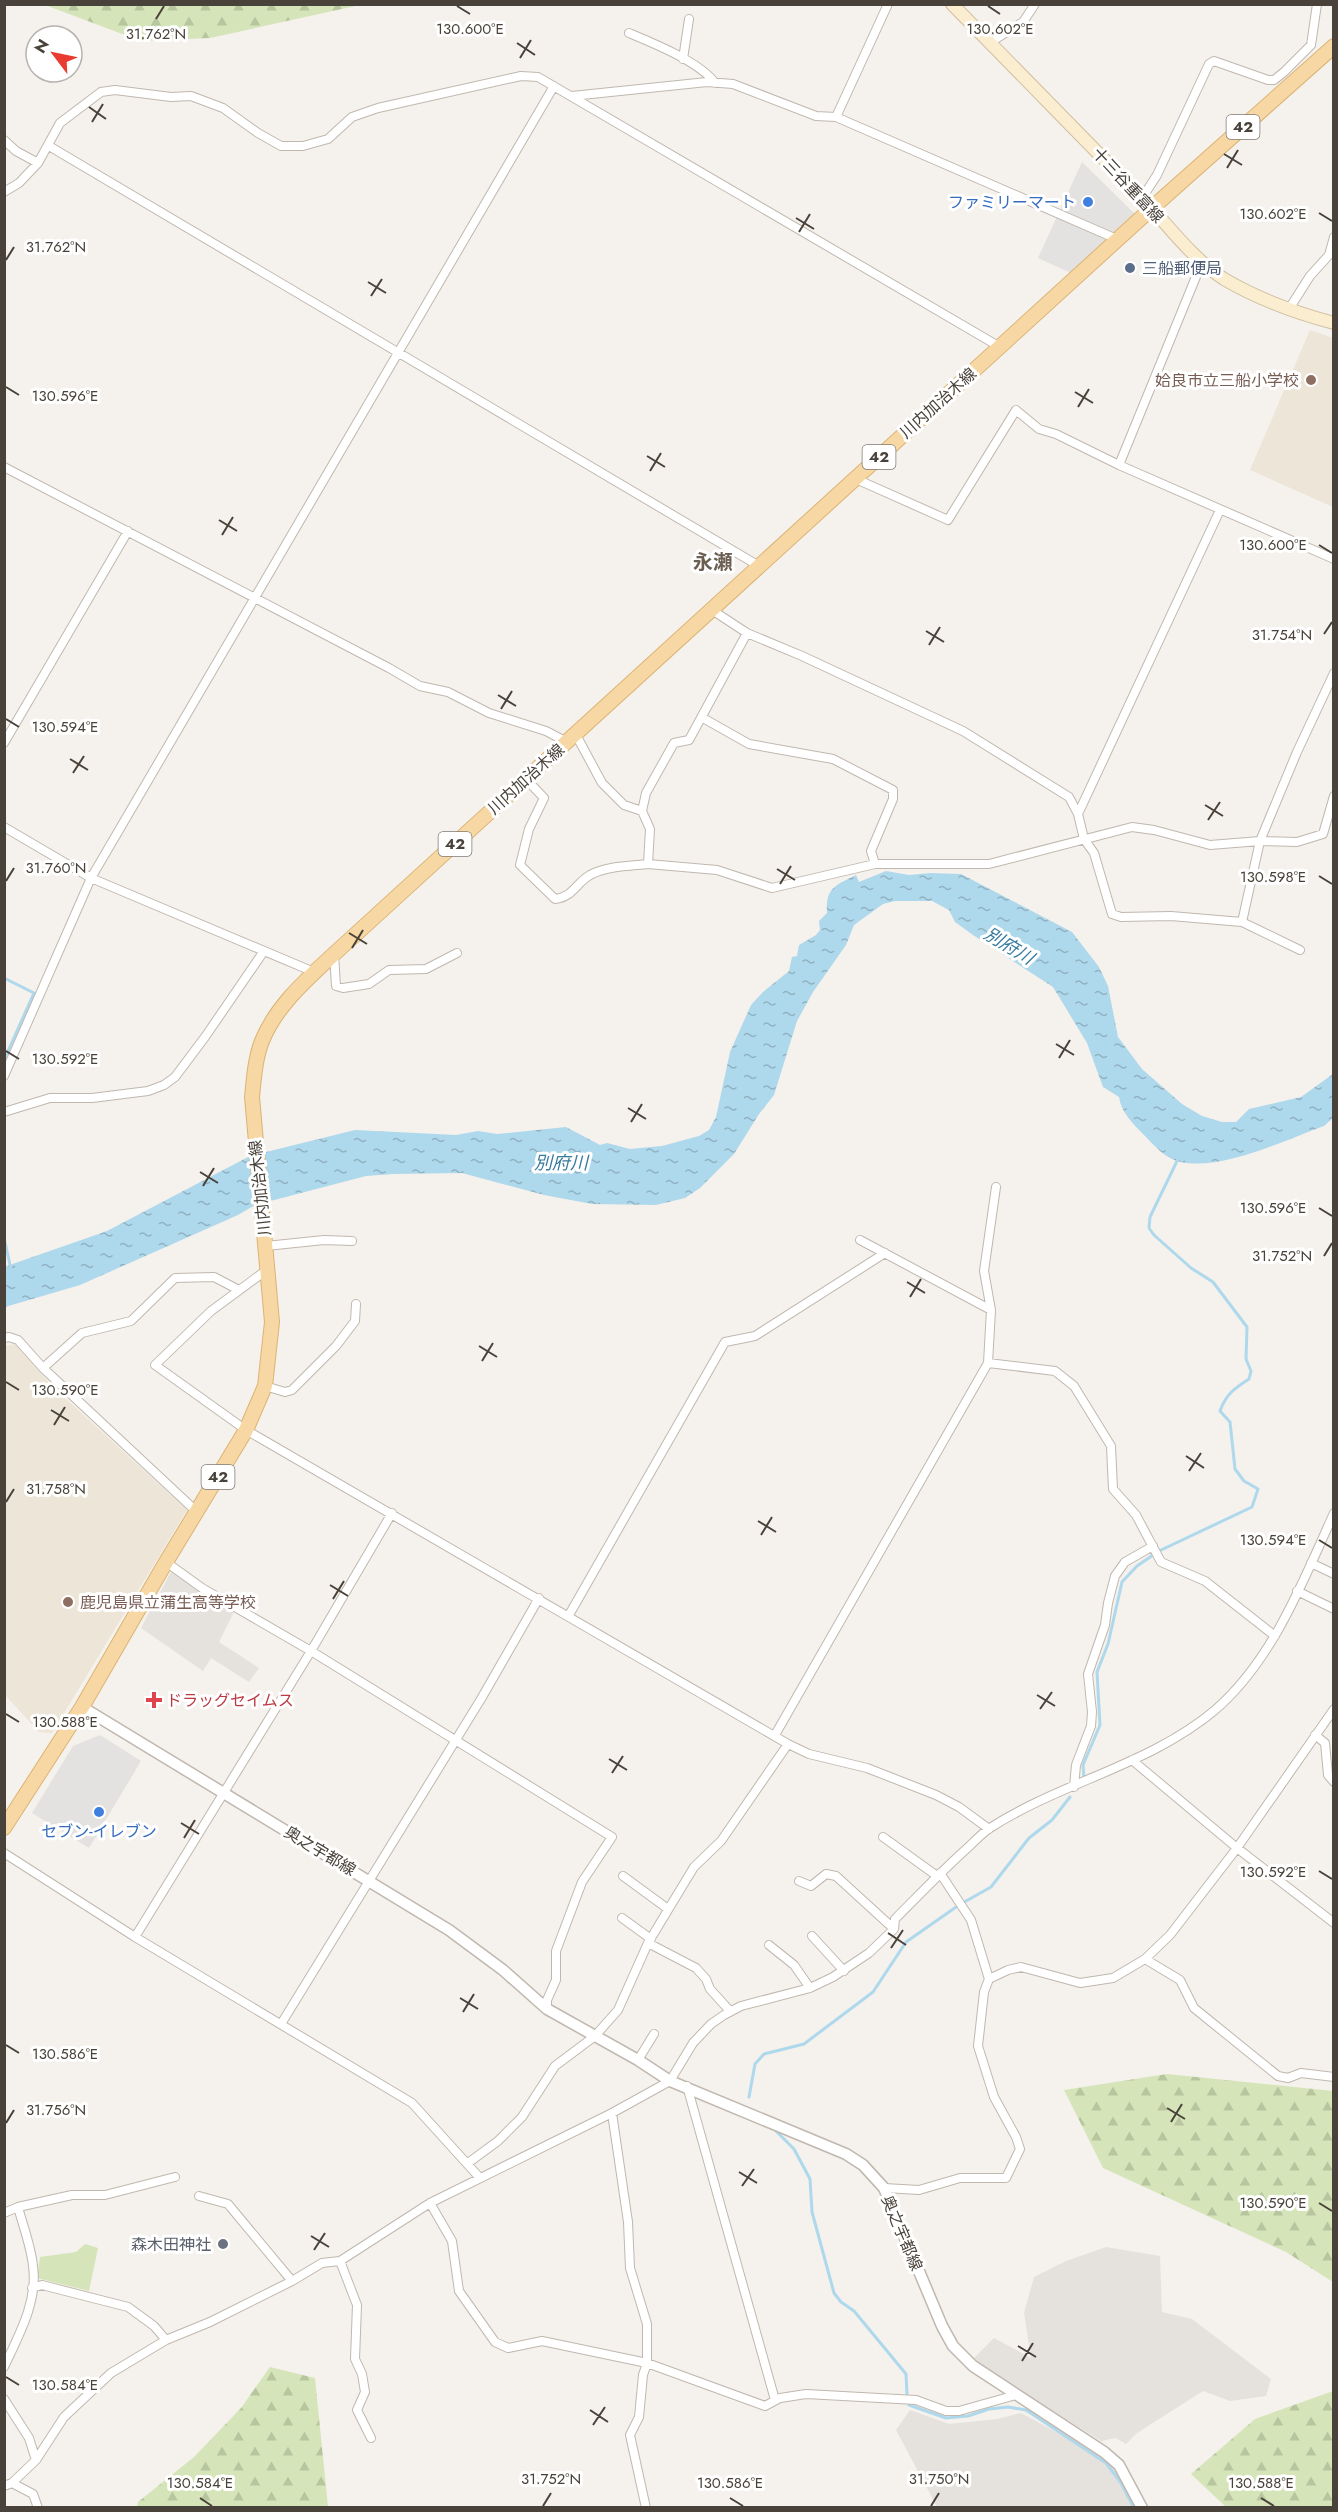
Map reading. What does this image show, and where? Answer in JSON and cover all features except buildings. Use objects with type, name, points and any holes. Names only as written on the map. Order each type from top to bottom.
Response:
[{"type":"main road","name":"十三谷重富線","points":[[952,4],[1147,203],[1185,247],[1223,278],[1289,309],[1334,323]]},
{"type":"main road","name":"川内加治木線","points":[[4,1828],[82,1707],[246,1430],[265,1386],[272,1322],[252,1097],[262,1040],[289,998],[314,972],[1119,240],[1147,203],[1334,46]]},
{"type":"street","points":[[836,117],[888,4]]},
{"type":"street","points":[[990,43],[1023,21],[1035,4]]},
{"type":"street","points":[[1147,203],[1157,175],[1209,64],[1214,61],[1268,80],[1274,80],[1301,57],[1311,45],[1318,15],[1317,4]]},
{"type":"street","points":[[683,58],[689,19]]},
{"type":"street","points":[[629,33],[683,58],[715,82]]},
{"type":"street","points":[[4,192],[19,183],[38,163],[60,123],[72,111],[101,92],[115,90],[171,97],[191,96],[223,108],[281,147],[303,146],[328,139],[352,117],[378,108],[521,76],[538,77],[999,347]]},
{"type":"street","points":[[572,96],[715,82],[733,84],[816,116],[836,117],[1119,240]]},
{"type":"street","points":[[4,1076],[91,878],[397,350],[554,86]]},
{"type":"street","points":[[4,141],[16,151],[38,163]]},
{"type":"street","points":[[49,146],[759,566]]},
{"type":"street","points":[[1289,309],[1310,276],[1329,255],[1334,237]]},
{"type":"street","points":[[1119,465],[1202,261]]},
{"type":"street","points":[[856,478],[948,520],[1016,410],[1040,429],[1056,434],[1119,465],[1334,559]]},
{"type":"street","points":[[4,466],[389,668],[420,687],[448,692],[489,713],[571,738],[602,783],[624,805],[642,811]]},
{"type":"street","points":[[1078,814],[1220,510]]},
{"type":"street","points":[[4,743],[128,531]]},
{"type":"street","points":[[712,610],[747,633],[963,731],[1069,797],[1078,814],[1084,839],[1094,853],[1112,914],[1121,917],[1171,916],[1242,922],[1300,950]]},
{"type":"street","points":[[648,864],[650,829],[642,811],[646,793],[674,743],[689,740],[703,718],[747,633]]},
{"type":"street","points":[[1242,922],[1260,841],[1297,752],[1334,674]]},
{"type":"street","points":[[703,718],[749,744],[833,759],[893,790],[893,799],[871,850],[875,864]]},
{"type":"street","points":[[526,779],[544,798],[529,829],[520,865],[555,899],[565,898],[589,875],[609,868],[648,864],[717,870],[772,888],[875,864],[989,864],[1132,827],[1154,830],[1210,845],[1260,841],[1297,842],[1323,834],[1334,795]]},
{"type":"street","points":[[4,827],[91,878],[314,972]]},
{"type":"street","points":[[4,1112],[50,1098],[92,1098],[148,1091],[164,1085],[175,1077],[206,1036],[264,951]]},
{"type":"street","points":[[334,954],[336,986],[343,988],[369,984],[389,970],[426,969],[457,953]]},
{"type":"street","points":[[775,1735],[988,1363],[991,1310],[984,1270],[996,1187]]},
{"type":"street","points":[[266,1246],[324,1240],[352,1240]]},
{"type":"street","points":[[860,1240],[991,1310]]},
{"type":"street","points":[[569,1616],[725,1342],[755,1336],[885,1253]]},
{"type":"street","points":[[268,1269],[211,1311],[155,1365],[246,1430],[788,1744],[809,1754],[867,1768],[936,1795],[959,1807],[989,1828]]},
{"type":"street","points":[[43,1368],[82,1333],[132,1321],[175,1278],[214,1277],[239,1290]]},
{"type":"street","points":[[265,1386],[285,1392],[292,1390],[336,1346],[355,1322],[356,1304]]},
{"type":"street","points":[[4,1338],[9,1336],[18,1340],[43,1368],[197,1512]]},
{"type":"street","points":[[988,1363],[1055,1371],[1074,1386],[1091,1417],[1111,1446],[1113,1489],[1136,1515],[1161,1562],[1205,1581],[1275,1636]]},
{"type":"street","points":[[135,1936],[311,1650],[392,1513]]},
{"type":"street","points":[[38,2508],[33,2494],[8,2484],[36,2460],[64,2417],[111,2373],[166,2340],[210,2322],[292,2281],[322,2263],[340,2260],[430,2203],[612,2113],[669,2081],[693,2043],[711,2024],[730,2011],[810,1988],[844,1971],[869,1953],[894,1929],[896,1919],[989,1828],[1025,1808],[1132,1760],[1190,1728],[1216,1709],[1246,1677],[1275,1636],[1334,1513]]},
{"type":"street","points":[[1074,1787],[1078,1757],[1091,1726],[1092,1712],[1088,1674],[1106,1625],[1108,1602],[1116,1576],[1125,1562],[1154,1548]]},
{"type":"street","points":[[166,1562],[202,1588],[311,1650],[612,1837],[582,1882],[556,1951],[556,1980],[547,2000],[547,2009]]},
{"type":"street","points":[[1311,1563],[1334,1574]]},
{"type":"street","points":[[1297,1591],[1334,1609]]},
{"type":"street","points":[[281,2024],[370,1882],[539,1598]]},
{"type":"street","name":"奥之宇都線","points":[[82,1707],[466,1942],[547,2009],[638,2060],[669,2081],[687,2086],[846,2154],[863,2165],[884,2188],[942,2326],[953,2346],[973,2366],[1104,2452],[1119,2465],[1142,2508]]},
{"type":"street","points":[[989,1979],[1021,1967],[1080,1983],[1113,1978],[1145,1959],[1170,1935],[1237,1848],[1334,1709]]},
{"type":"street","points":[[1315,1735],[1325,1743],[1328,1775],[1334,1782]]},
{"type":"street","points":[[468,2163],[498,2141],[522,2117],[555,2066],[595,2036],[618,2010],[650,1941],[694,1867],[721,1841],[788,1744]]},
{"type":"street","points":[[1132,1760],[1237,1848],[1334,1923]]},
{"type":"street","points":[[883,1837],[939,1875],[971,1920],[989,1979],[984,1992],[978,2046],[983,2070],[1020,2149],[1006,2178],[960,2178],[919,2190],[884,2188]]},
{"type":"street","points":[[4,1852],[135,1936],[412,2103],[479,2177]]},
{"type":"street","points":[[799,1881],[811,1886],[826,1874],[836,1876],[894,1929]]},
{"type":"street","points":[[622,1876],[668,1909]]},
{"type":"street","points":[[622,1918],[650,1941],[696,1968],[706,1979],[710,1989],[730,2011]]},
{"type":"street","points":[[812,1936],[844,1971]]},
{"type":"street","points":[[769,1945],[794,1965],[810,1988]]},
{"type":"street","points":[[1145,1959],[1180,1980],[1194,2008],[1278,2076],[1288,2078],[1301,2073],[1334,2076]]},
{"type":"street","points":[[638,2060],[654,2034]]},
{"type":"street","points":[[687,2086],[775,2400]]},
{"type":"street","points":[[612,2113],[628,2222],[630,2268],[647,2324],[647,2363],[643,2375],[639,2417],[630,2435],[646,2508]]},
{"type":"street","points":[[4,2213],[18,2207],[72,2195],[105,2195],[175,2177]]},
{"type":"street","points":[[199,2196],[228,2204],[292,2281]]},
{"type":"street","points":[[430,2203],[452,2241],[459,2291],[495,2342],[508,2348],[542,2341],[647,2363],[765,2406],[775,2400],[806,2394],[916,2400],[946,2411],[959,2411],[1016,2395]]},
{"type":"street","points":[[4,2367],[29,2313],[34,2267],[18,2207]]},
{"type":"street","points":[[340,2260],[357,2305],[355,2359],[362,2374],[365,2392],[357,2410],[370,2438]]},
{"type":"street","points":[[32,2288],[42,2285],[128,2307],[154,2326],[166,2340]]},
{"type":"street","points":[[4,2399],[29,2438],[36,2460]]},
{"type":"shaded area","points":[[1082,162],[1136,215],[1071,273],[1038,258]]},
{"type":"shaded area","name":"姶良市立三船小学校","points":[[1310,330],[1333,338],[1333,507],[1250,470]]},
{"type":"shaded area","name":"鹿児島県立蒲生高等学校","points":[[15,1344],[51,1385],[187,1510],[52,1733],[39,1732],[5,1695],[4,1346]]},
{"type":"shaded area","points":[[172,1570],[235,1610],[219,1642],[259,1668],[249,1682],[211,1658],[203,1671],[141,1628]]},
{"type":"shaded area","points":[[100,1735],[141,1761],[89,1848],[32,1813],[73,1746]]},
{"type":"shaded area","points":[[1106,2247],[1160,2256],[1162,2312],[1192,2319],[1271,2379],[1266,2396],[1230,2401],[1203,2391],[1137,2433],[1126,2444],[1116,2438],[1101,2441],[984,2368],[974,2358],[994,2338],[1031,2358],[1024,2313],[1034,2277],[1066,2261]]},
{"type":"shaded area","points":[[910,2410],[949,2424],[997,2419],[1021,2413],[1104,2458],[1126,2484],[1137,2507],[937,2507],[896,2430]]},
{"type":"green space","points":[[45,5],[360,5],[210,38],[141,41]]},
{"type":"green space","points":[[1167,2074],[1333,2091],[1333,2282],[1286,2252],[1103,2168],[1064,2090]]},
{"type":"green space","points":[[85,2244],[98,2248],[89,2291],[37,2278],[40,2257],[76,2252]]},
{"type":"green space","points":[[270,2367],[315,2378],[328,2507],[137,2507],[138,2502],[194,2457],[241,2408]]},
{"type":"green space","points":[[1333,2391],[1333,2507],[1226,2507],[1191,2474],[1255,2419]]},
{"type":"water","name":"別府川","points":[[886,871],[909,875],[961,874],[1072,932],[1099,967],[1108,986],[1118,1037],[1142,1069],[1182,1104],[1202,1116],[1222,1122],[1236,1122],[1249,1109],[1301,1097],[1333,1074],[1333,1118],[1324,1126],[1234,1158],[1197,1164],[1170,1158],[1156,1148],[1132,1122],[1122,1108],[1119,1097],[1103,1087],[1087,1043],[1053,987],[955,922],[949,910],[932,901],[895,901],[883,904],[854,925],[846,945],[813,992],[797,1021],[774,1095],[734,1154],[700,1188],[685,1198],[656,1205],[592,1204],[544,1195],[462,1173],[366,1176],[255,1205],[238,1215],[80,1285],[5,1307],[4,1267],[107,1231],[250,1156],[355,1130],[456,1135],[478,1131],[497,1134],[566,1127],[600,1145],[607,1143],[630,1149],[662,1146],[699,1136],[709,1130],[716,1117],[730,1052],[751,1005],[789,971],[792,957],[797,956],[799,945],[820,930],[819,921],[827,913],[828,898],[833,888],[856,875],[859,882]]},
{"type":"waterway","points":[[4,978],[34,993],[4,1060]]},
{"type":"waterway","points":[[1084,1778],[1083,1765],[1100,1725],[1097,1672],[1108,1644],[1122,1582],[1137,1566],[1159,1551],[1252,1507],[1258,1489],[1244,1481],[1235,1469],[1230,1422],[1220,1411],[1232,1392],[1249,1379],[1251,1371],[1246,1359],[1247,1327],[1213,1282],[1191,1268],[1149,1228],[1150,1217],[1178,1159]]},
{"type":"waterway","points":[[4,1238],[11,1269]]},
{"type":"waterway","points":[[749,2097],[755,2064],[764,2054],[804,2044],[873,1992],[906,1942],[959,1905],[991,1887],[1029,1838],[1052,1820],[1070,1797]]},
{"type":"waterway","points":[[775,2130],[794,2149],[810,2179],[812,2212],[834,2293],[841,2302],[854,2311],[906,2374],[907,2394]]},
{"type":"waterway","points":[[909,2405],[946,2418],[968,2416],[989,2409],[1008,2407],[1026,2410],[1106,2463],[1121,2483],[1134,2508]]},
{"type":"place","name":"ファミリーマート","points":[[1088,202]]},
{"type":"place","name":"三船郵便局","points":[[1130,268]]},
{"type":"place","name":"姶良市立三船小学校","points":[[1311,380]]},
{"type":"place","name":"鹿児島県立蒲生高等学校","points":[[68,1602]]},
{"type":"place","name":"ドラッグセイムス","points":[[154,1700]]},
{"type":"place","name":"セブン-イレブン","points":[[99,1812]]},
{"type":"place","name":"森木田神社","points":[[223,2244]]},
{"type":"district","name":"永瀬","points":[[713,562]]}]
